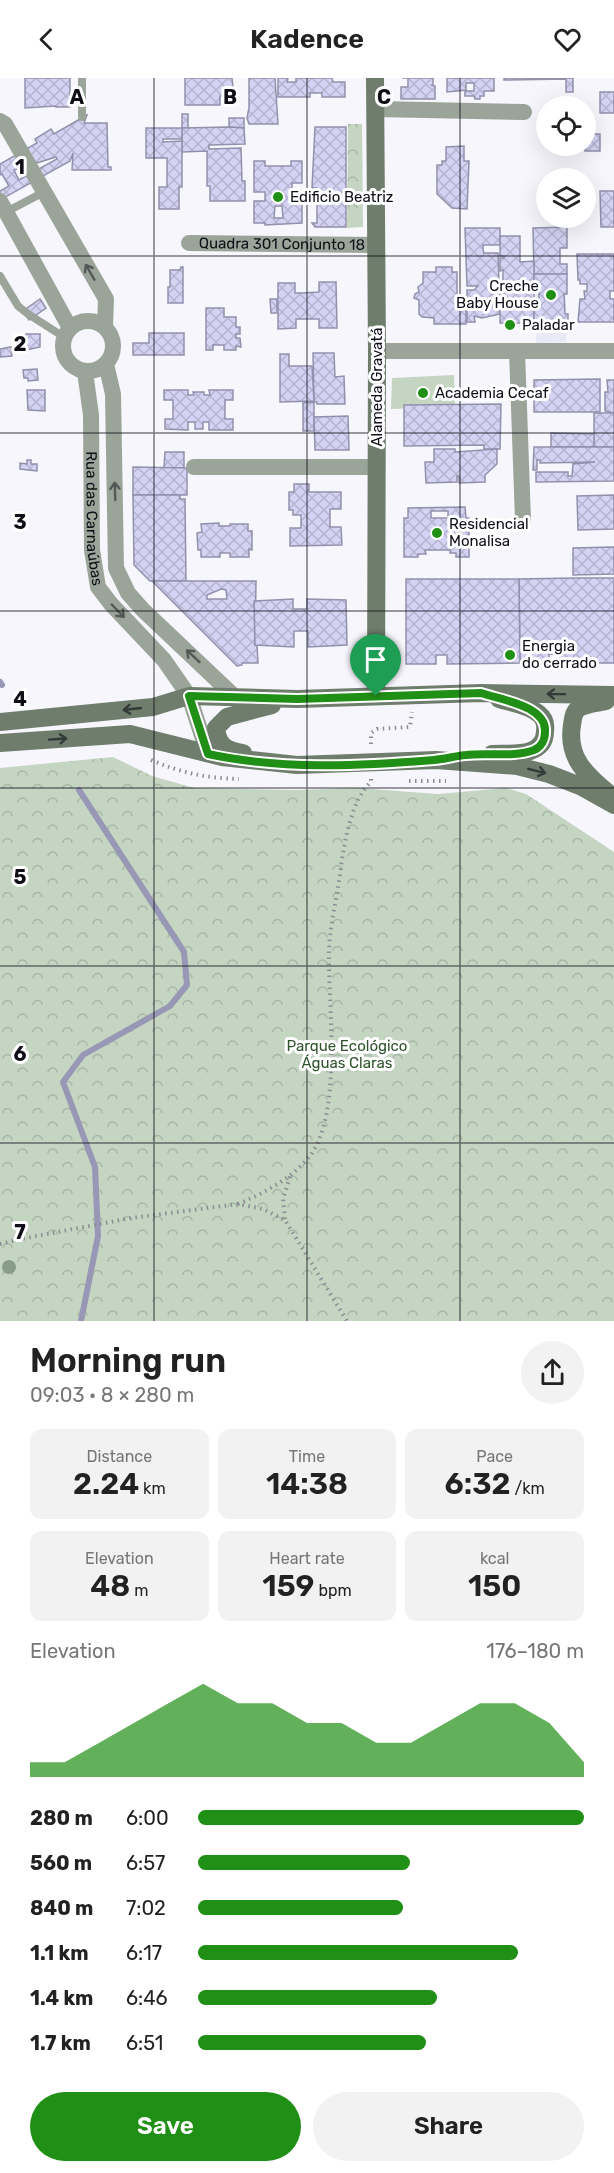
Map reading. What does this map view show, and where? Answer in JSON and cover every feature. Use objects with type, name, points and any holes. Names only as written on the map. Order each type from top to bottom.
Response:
[{"type":"street","name":"Alameda Gravatá","points":[[375,78],[376,696]]},
{"type":"street","points":[[376,109],[524,112]]},
{"type":"street","points":[[0,121],[5,124],[106,299],[105,327]]},
{"type":"street","points":[[2,210],[67,333]]},
{"type":"street","name":"Quadra 301 Conjunto 18","points":[[189,243],[376,245]]},
{"type":"street","points":[[85,321],[96,321],[105,327],[111,335],[113,345],[112,355],[106,364],[96,370],[85,372],[76,369],[69,363],[63,346],[67,333],[85,321]]},
{"type":"street","points":[[377,351],[614,351]]},
{"type":"street","points":[[517,351],[523,520]]},
{"type":"street","name":"Rua das Carnaúbas","points":[[106,364],[113,394],[116,568],[128,592],[143,610],[235,697]]},
{"type":"street","name":"Rua das Carnaúbas","points":[[85,372],[91,415],[92,550],[99,587],[111,604],[164,660],[189,696],[208,754]]},
{"type":"street","points":[[194,467],[376,467]]},
{"type":"street","points":[[0,722],[153,707],[189,696],[297,699],[481,693],[614,695]]},
{"type":"street","points":[[436,760],[467,754],[522,753],[540,746],[545,737],[546,728],[538,713],[481,693]]},
{"type":"street","points":[[297,699],[237,712],[227,717],[216,728],[217,739],[223,746],[235,752],[297,765]]},
{"type":"street","points":[[614,700],[579,708],[573,714],[570,738],[573,756],[593,781],[614,798]]},
{"type":"street","points":[[0,743],[130,734],[208,754],[297,765],[436,760],[517,766],[549,774],[580,786],[614,805]]},
{"type":"lane","points":[[82,78],[82,117]]},
{"type":"lane","points":[[2,210],[44,192]]},
{"type":"lane","points":[[0,276],[18,306],[67,333]]},
{"type":"path","points":[[371,763],[371,733],[377,729],[410,727],[412,695]]},
{"type":"path","points":[[0,1244],[132,1218],[238,1204],[267,1192],[310,1156],[323,1132],[329,1101],[330,928],[347,829],[364,788],[371,782]]},
{"type":"path","points":[[291,1173],[283,1199],[285,1220],[347,1321]]},
{"type":"path","points":[[238,1204],[263,1209],[285,1220]]},
{"type":"shaded area","name":"Creche Baby House","points":[[535,268],[566,268],[566,342],[536,343]]},
{"type":"green space","points":[[348,124],[362,124],[363,227],[347,228]]},
{"type":"green space","name":"Academia Cecaf","points":[[454,375],[455,407],[391,409],[392,378]]},
{"type":"green space","name":"Parque Ecológico Águas Claras","points":[[113,757],[152,776],[194,788],[296,790],[358,788],[438,794],[506,788],[526,794],[614,852],[614,1321],[0,1321],[0,768]]},
{"type":"building","points":[[25,78],[70,78],[70,107],[25,108]]},
{"type":"building","points":[[185,78],[232,78],[234,96],[220,96],[220,105],[185,105]]},
{"type":"building","points":[[249,78],[275,78],[278,124],[249,124],[247,118]]},
{"type":"building","points":[[278,78],[288,78],[287,82],[296,82],[296,78],[332,78],[333,82],[345,82],[345,97],[322,97],[322,93],[310,93],[310,97],[278,97]]},
{"type":"building","points":[[408,78],[433,78],[433,85],[431,85],[435,86],[435,99],[401,99],[401,87],[408,87]]},
{"type":"building","points":[[447,78],[494,78],[494,91],[484,91],[484,96],[475,99],[474,96],[465,96],[465,91],[474,91],[474,83],[466,83],[466,90],[447,92]]},
{"type":"building","points":[[504,78],[573,78],[573,92],[566,92],[566,79],[504,80]]},
{"type":"building","points":[[600,92],[614,92],[614,113],[600,113]]},
{"type":"building","points":[[182,114],[188,114],[188,128],[182,128]]},
{"type":"building","points":[[87,115],[84,123],[107,123],[108,167],[111,167],[111,170],[72,170],[73,153],[70,161],[0,200],[0,191],[9,186],[2,174],[0,175],[0,164],[37,143],[35,139],[51,129],[54,134]],"holes":[[[56,157],[57,159],[19,180],[14,170]]]},
{"type":"building","points":[[229,118],[244,118],[244,128],[229,127]]},
{"type":"building","points":[[315,127],[346,127],[346,227],[315,227],[312,223],[317,223],[317,188],[312,188]]},
{"type":"building","points":[[146,128],[182,128],[182,139],[163,139],[163,142],[182,141],[182,187],[179,187],[179,209],[159,209],[159,187],[167,187],[167,158],[146,158]]},
{"type":"building","points":[[182,128],[244,128],[245,144],[209,145],[209,149],[241,148],[245,201],[210,201],[210,186],[207,186],[207,151],[182,152]]},
{"type":"building","points":[[596,134],[600,134],[600,151],[596,151]]},
{"type":"building","points":[[464,146],[464,161],[469,161],[467,209],[452,208],[437,194],[437,165],[442,165],[442,161],[446,161],[446,147]]},
{"type":"building","name":"Edificio Beatriz","points":[[254,161],[265,161],[265,166],[291,166],[291,161],[302,161],[302,183],[292,183],[292,201],[302,201],[302,223],[265,225],[265,223],[254,223],[254,201],[265,201],[265,192],[254,192]],"holes":[[[275,206],[282,206],[283,218],[274,218]]]},
{"type":"building","points":[[600,191],[614,191],[614,227],[601,227]]},
{"type":"building","points":[[465,228],[500,228],[500,245],[483,245],[483,250],[484,253],[498,253],[499,285],[488,287],[500,289],[500,314],[482,318],[474,316],[475,322],[467,322],[467,290],[474,290],[478,286],[467,286]]},
{"type":"building","points":[[533,228],[567,228],[567,248],[560,248],[560,264],[567,264],[567,274],[534,274]]},
{"type":"building","points":[[500,236],[520,236],[520,262],[534,261],[534,323],[500,323],[500,290],[503,288],[500,288],[500,281],[503,281],[503,270],[500,271],[500,258],[504,256],[500,256]]},
{"type":"building","points":[[577,254],[614,254],[614,291],[610,291],[610,299],[614,299],[614,322],[578,322],[580,299],[585,299],[584,291],[587,291],[587,284],[580,284],[578,280]]},
{"type":"building","points":[[183,267],[183,303],[168,303],[170,270],[180,270]]},
{"type":"building","points":[[436,267],[452,267],[452,272],[457,272],[457,296],[466,296],[466,324],[434,324],[434,318],[422,317],[419,314],[419,300],[414,298],[415,294],[419,292],[418,287],[423,283],[423,272],[436,272]]},
{"type":"building","name":"Creche Baby House","points":[[534,274],[567,274],[567,294],[564,294],[568,325],[534,325],[534,298],[539,298],[539,288],[534,288]]},
{"type":"building","points":[[319,282],[336,282],[337,328],[319,328],[319,319],[296,319],[296,328],[278,329],[278,283],[295,283],[295,293],[302,293],[319,292]]},
{"type":"building","points":[[40,299],[46,308],[29,320],[23,311]]},
{"type":"building","points":[[270,299],[277,299],[277,313],[271,313]]},
{"type":"building","points":[[206,308],[224,308],[224,317],[236,317],[236,327],[240,327],[240,334],[236,334],[236,338],[240,338],[241,347],[236,346],[236,350],[224,350],[224,345],[213,345],[213,350],[206,350]]},
{"type":"building","points":[[149,333],[184,333],[184,355],[133,355],[133,343],[149,343]]},
{"type":"building","points":[[26,334],[40,334],[40,347],[26,350]]},
{"type":"building","points":[[11,347],[12,356],[0,357],[0,349]]},
{"type":"building","points":[[313,353],[334,353],[335,377],[344,376],[345,404],[317,404],[314,402]]},
{"type":"building","points":[[280,354],[289,354],[289,366],[312,366],[314,401],[280,402]]},
{"type":"building","points":[[37,369],[38,380],[28,381],[28,378],[24,378],[23,370]]},
{"type":"building","points":[[600,379],[600,412],[534,412],[534,380]]},
{"type":"building","points":[[607,380],[614,380],[614,413],[605,411]]},
{"type":"building","points":[[27,390],[45,390],[45,411],[28,410]]},
{"type":"building","points":[[164,390],[188,390],[188,395],[194,395],[193,392],[204,392],[204,395],[210,395],[209,390],[233,390],[233,400],[225,400],[225,419],[233,419],[233,430],[209,430],[209,422],[203,422],[203,429],[195,429],[195,422],[188,422],[188,430],[165,429],[165,419],[173,419],[173,400],[164,400]]},
{"type":"building","points":[[314,402],[314,431],[303,431],[303,403]]},
{"type":"building","points":[[501,404],[500,449],[484,449],[484,445],[404,446],[404,405]]},
{"type":"building","points":[[594,413],[614,413],[614,447],[594,447]]},
{"type":"building","points":[[348,416],[349,450],[315,450],[314,417]]},
{"type":"building","points":[[551,433],[594,434],[594,447],[551,447]]},
{"type":"building","points":[[534,447],[614,447],[614,481],[536,482],[536,472],[568,472],[568,476],[572,476],[573,464],[595,462],[540,463],[540,460],[537,460],[537,470],[533,470]]},
{"type":"building","points":[[434,449],[455,449],[455,452],[497,449],[497,464],[485,475],[485,482],[459,483],[459,476],[457,476],[457,482],[426,483],[425,462],[434,462]]},
{"type":"building","points":[[165,452],[184,452],[184,468],[164,468]]},
{"type":"building","points":[[27,460],[31,460],[31,464],[37,464],[37,471],[20,469],[20,463],[27,464]]},
{"type":"building","points":[[133,467],[187,468],[187,495],[133,495]]},
{"type":"building","points":[[294,484],[309,484],[309,492],[341,492],[341,509],[330,509],[330,527],[341,527],[342,545],[290,546],[290,528],[301,528],[301,515],[293,515],[293,510],[289,510],[289,492],[294,492]]},
{"type":"building","points":[[133,495],[180,495],[180,499],[185,499],[186,581],[150,581],[134,565]]},
{"type":"building","points":[[614,495],[614,529],[578,530],[577,496]]},
{"type":"building","name":"Residencial Monalisa","points":[[465,507],[466,518],[469,518],[469,557],[456,557],[456,553],[450,553],[450,550],[425,550],[426,554],[418,554],[418,557],[404,557],[404,518],[408,518],[408,508]],"holes":[[[431,511],[448,511],[448,518],[431,518]]]},
{"type":"building","points":[[219,523],[219,526],[248,524],[248,531],[252,531],[252,550],[249,549],[249,557],[230,557],[230,553],[220,553],[220,557],[201,557],[201,550],[198,550],[197,533],[202,532],[201,524]]},
{"type":"building","points":[[614,547],[614,574],[573,575],[573,548]]},
{"type":"building","points":[[614,578],[614,663],[560,663],[560,655],[549,654],[549,663],[520,663],[519,579]]},
{"type":"building","points":[[406,579],[519,579],[520,663],[447,664],[447,655],[436,655],[436,664],[406,664]]},
{"type":"building","points":[[152,581],[256,581],[255,645],[257,645],[258,663],[242,663],[237,666]],"holes":[[[221,589],[226,590],[227,599],[207,599],[207,595]]]},
{"type":"building","points":[[293,599],[293,609],[307,609],[307,599],[346,600],[347,645],[308,647],[308,631],[294,631],[294,647],[255,645],[254,601]]},
{"type":"waterway","points":[[79,790],[184,952],[187,985],[170,1006],[83,1055],[63,1082],[95,1167],[98,1236],[81,1321]]},
{"type":"place","name":"Edificio Beatriz","points":[[278,197]]},
{"type":"place","name":"Creche Baby House","points":[[551,295]]},
{"type":"place","name":"Paladar","points":[[510,325]]},
{"type":"place","name":"Academia Cecaf","points":[[423,393]]},
{"type":"place","name":"Residencial Monalisa","points":[[437,533]]},
{"type":"place","name":"Energia do cerrado","points":[[510,655]]},
{"type":"route","points":[[481,693],[538,713],[544,721],[545,737],[540,746],[522,753],[467,754],[436,760],[297,765],[222,757],[208,754],[189,696],[297,699],[376,696],[481,693]]}]
